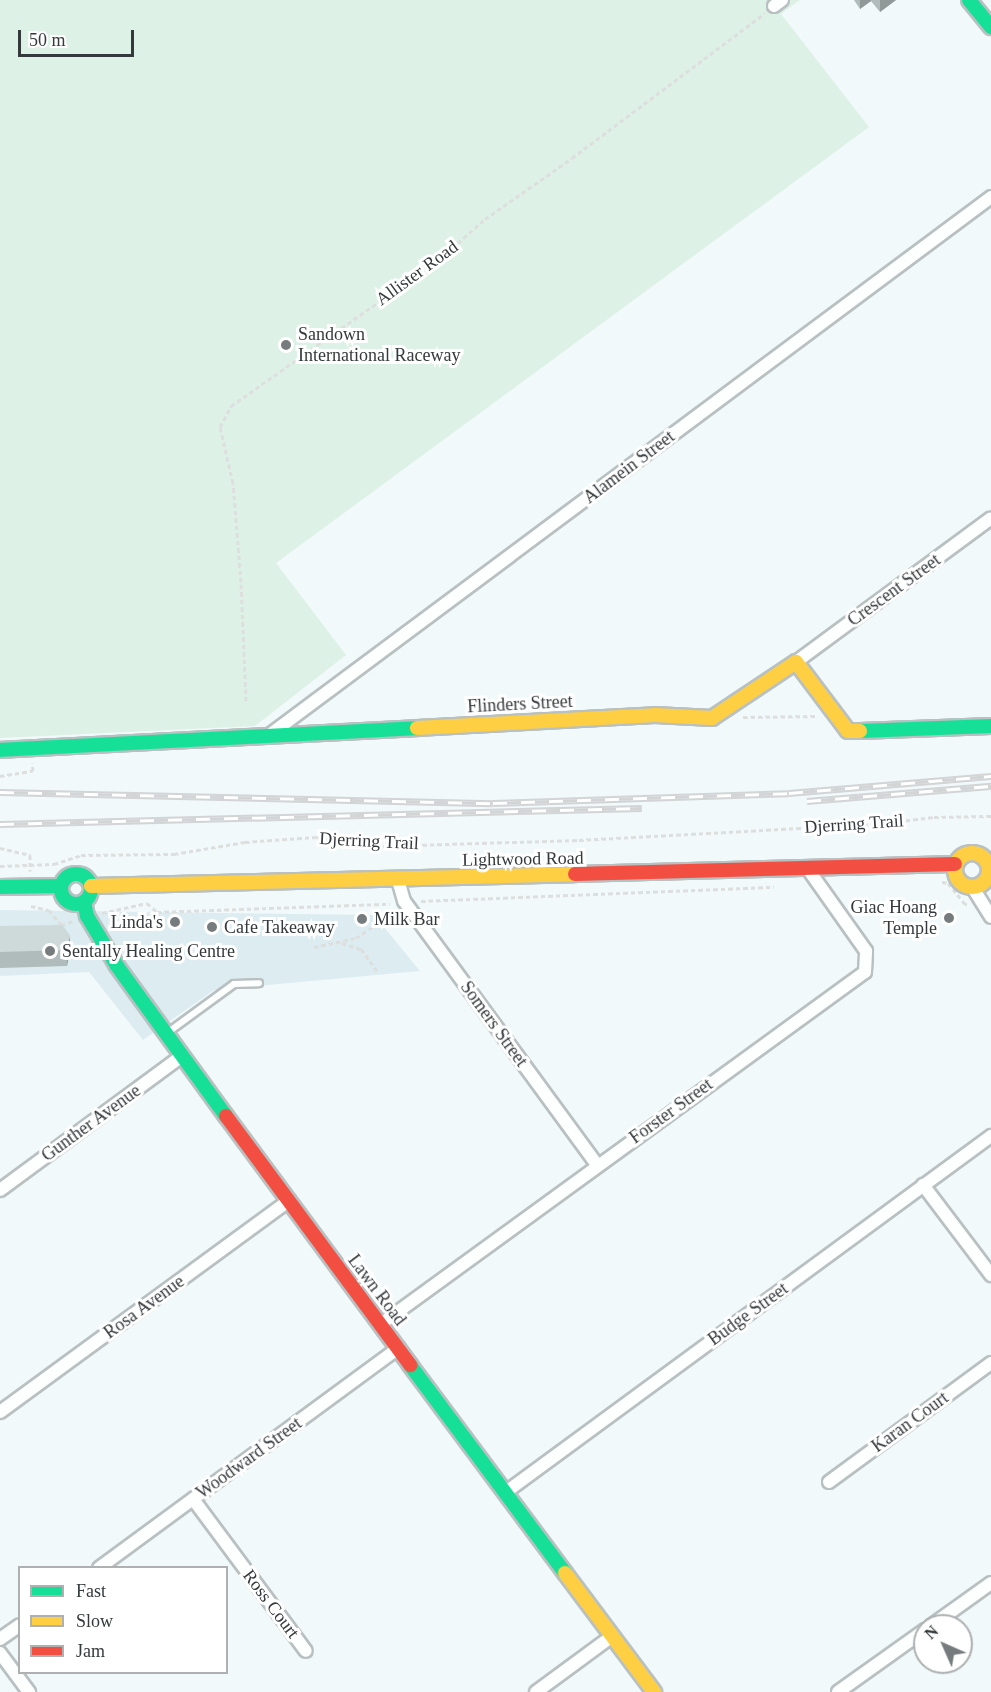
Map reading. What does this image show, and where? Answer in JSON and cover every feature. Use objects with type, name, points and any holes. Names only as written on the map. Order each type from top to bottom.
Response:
[{"type":"street","points":[[969,0],[991,27]]},
{"type":"street","name":"Alamein Street","points":[[267,737],[991,198]]},
{"type":"street","name":"Crescent Street","points":[[796,662],[991,518]]},
{"type":"street","points":[[712,718],[796,662],[848,731],[991,726]]},
{"type":"street","name":"Flinders Street","points":[[0,750],[655,715],[712,718]]},
{"type":"street","points":[[975,894],[987,880],[990,864],[981,855],[969,853],[955,864],[958,880],[975,894],[991,916]]},
{"type":"street","name":"Lightwood Road","points":[[91,886],[398,880],[955,864]]},
{"type":"street","name":"Forster Street","points":[[381,1324],[865,972],[866,951],[808,869]]},
{"type":"street","points":[[76,873],[86,877],[91,886],[90,895],[84,902],[69,903],[62,896],[61,886],[66,877],[76,873]]},
{"type":"street","name":"Somers Street","points":[[398,880],[404,901],[597,1165]]},
{"type":"street","points":[[0,887],[61,886]]},
{"type":"street","name":"Lawn Road","points":[[84,902],[87,916],[112,959],[288,1201],[654,1692]]},
{"type":"street","name":"Gunther Avenue","points":[[0,1190],[182,1056]]},
{"type":"street","name":"Budge Street","points":[[506,1492],[991,1136]]},
{"type":"street","points":[[923,1185],[991,1275]]},
{"type":"street","name":"Rosa Avenue","points":[[0,1412],[288,1201]]},
{"type":"street","name":"Woodward Street","points":[[102,1566],[399,1348]]},
{"type":"street","name":"Karan Court","points":[[829,1482],[991,1363]]},
{"type":"street","name":"Ross Court","points":[[193,1499],[306,1651]]},
{"type":"street","points":[[948,1614],[991,1583]]},
{"type":"street","points":[[0,1639],[18,1626]]},
{"type":"street","points":[[536,1692],[611,1637]]},
{"type":"street","points":[[838,1692],[913,1639]]},
{"type":"street","points":[[0,1653],[29,1692]]},
{"type":"lane","points":[[167,1034],[234,984],[259,983]]},
{"type":"path","name":"Allister Road","points":[[246,701],[241,582],[233,483],[220,427],[231,406],[441,258],[485,219],[572,158],[778,3]]},
{"type":"path","points":[[712,718],[837,716]]},
{"type":"path","points":[[0,776],[33,771]]},
{"type":"path","name":"Djerring Trail","points":[[0,866],[54,864],[81,855],[174,854],[245,842],[316,837],[353,844],[385,846],[568,840],[876,824],[934,817],[991,816]]},
{"type":"path","points":[[0,848],[30,855],[30,864]]},
{"type":"path","points":[[934,883],[948,883],[965,904],[975,894]]},
{"type":"path","name":"Lightwood Road","points":[[147,903],[157,912],[775,887]]},
{"type":"path","points":[[314,947],[356,938],[393,913]]},
{"type":"path","points":[[337,943],[361,949],[377,971]]},
{"type":"shaded area","points":[[0,910],[374,915],[420,971],[214,990],[143,1040],[89,972],[0,976]]},
{"type":"green space","name":"Sandown International Raceway","points":[[0,0],[800,0],[781,14],[869,127],[276,563],[346,655],[255,726],[0,738]]},
{"type":"building","points":[[62,925],[70,935],[67,950],[0,952],[0,926]]},
{"type":"railway","points":[[0,792],[493,803],[789,793],[991,776]]},
{"type":"railway","points":[[807,801],[991,786]]},
{"type":"railway","points":[[0,824],[642,808]]},
{"type":"traffic: fast","points":[[969,0],[991,27]]},
{"type":"traffic: fast","points":[[860,731],[991,726]]},
{"type":"traffic: fast","points":[[0,750],[417,728]]},
{"type":"traffic: fast","points":[[76,874],[87,878],[91,889],[87,900],[76,904],[65,900],[61,889],[65,878],[76,874]]},
{"type":"traffic: fast","points":[[0,887],[61,886]]},
{"type":"traffic: fast","points":[[84,902],[87,916],[117,966],[226,1116]]},
{"type":"traffic: fast","points":[[410,1365],[565,1573]]},
{"type":"traffic: slow","points":[[417,728],[655,715],[712,718],[796,662],[848,731],[860,731]]},
{"type":"traffic: slow","points":[[972,853],[984,858],[989,870],[984,882],[972,887],[960,882],[955,870],[960,858],[972,853]]},
{"type":"traffic: slow","points":[[91,886],[575,874]]},
{"type":"traffic: slow","points":[[565,1573],[654,1692]]},
{"type":"traffic: jam","points":[[575,874],[955,864]]},
{"type":"traffic: jam","points":[[226,1116],[410,1365]]},
{"type":"place","name":"Sandown International Raceway","points":[[286,345]]},
{"type":"place","name":"Giac Hoang Temple","points":[[949,918]]},
{"type":"place","name":"Milk Bar","points":[[362,919]]},
{"type":"place","name":"Linda's","points":[[175,922]]},
{"type":"place","name":"Cafe Takeaway","points":[[212,927]]},
{"type":"place","name":"Sentally Healing Centre","points":[[50,951]]}]
